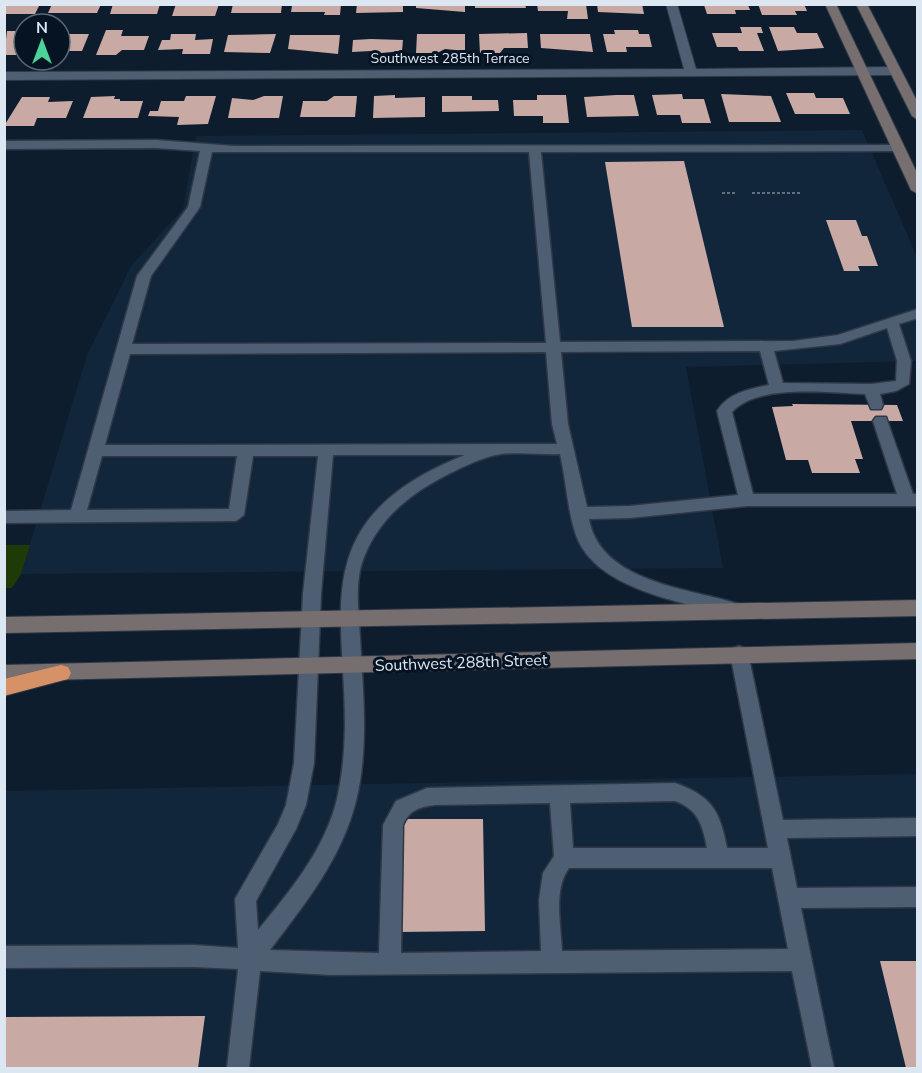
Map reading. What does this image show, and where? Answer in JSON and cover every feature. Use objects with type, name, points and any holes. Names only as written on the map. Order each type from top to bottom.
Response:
[{"type":"highway","points":[[4,688],[61,673]]},
{"type":"main road","points":[[830,4],[918,190]]},
{"type":"main road","points":[[861,4],[918,116]]},
{"type":"main road","points":[[4,625],[918,608]]},
{"type":"main road","name":"Southwest 288th Street","points":[[4,674],[352,666],[739,653],[918,651]]},
{"type":"street","points":[[671,4],[691,72]]},
{"type":"street","name":"Southwest 285th Terrace","points":[[4,76],[895,71]]},
{"type":"lane","points":[[4,145],[156,144],[206,150],[898,147]]},
{"type":"lane","points":[[536,148],[560,424],[579,513],[588,543],[608,566],[634,581],[738,611]]},
{"type":"lane","points":[[77,517],[144,276],[194,207],[206,150]]},
{"type":"lane","points":[[124,349],[766,347],[818,344],[918,313]]},
{"type":"lane","points":[[747,500],[724,411],[729,403],[741,396],[777,388],[870,389],[891,388],[902,384],[905,377],[901,349],[891,321]]},
{"type":"lane","points":[[766,347],[777,388]]},
{"type":"lane","points":[[870,389],[876,405]]},
{"type":"lane","points":[[579,513],[630,512],[747,500],[912,500],[881,421]]},
{"type":"lane","points":[[250,958],[311,875],[340,821],[348,788],[353,705],[350,594],[353,565],[365,537],[375,523],[398,500],[423,481],[495,449]]},
{"type":"lane","points":[[96,451],[566,449]]},
{"type":"lane","points":[[4,517],[236,514],[246,450]]},
{"type":"lane","points":[[237,1068],[250,958],[245,899],[286,829],[301,784],[311,620],[326,450]]},
{"type":"lane","points":[[739,653],[823,1068]]},
{"type":"lane","points":[[390,964],[393,825],[401,809],[410,801],[435,796],[662,791],[687,796],[699,802],[708,815],[719,858]]},
{"type":"lane","points":[[552,963],[549,900],[553,873],[564,858],[559,794]]},
{"type":"lane","points":[[774,829],[918,827]]},
{"type":"lane","points":[[564,858],[780,858]]},
{"type":"lane","points":[[788,898],[918,897]]},
{"type":"lane","points":[[4,957],[135,955],[250,958],[331,964],[801,960]]},
{"type":"path","points":[[752,193],[802,192]]},
{"type":"path","points":[[722,193],[737,193]]},
{"type":"shaded area","points":[[862,130],[917,257],[917,361],[686,367],[723,568],[21,574],[87,355],[131,266],[183,209],[196,136]]},
{"type":"shaded area","points":[[917,774],[917,1068],[5,1068],[4,791]]},
{"type":"green space","points":[[4,545],[30,545],[21,574],[12,588],[5,588]]},
{"type":"building","points":[[4,4],[40,4],[36,12],[4,14]]},
{"type":"building","points":[[52,4],[101,4],[97,13],[48,12]]},
{"type":"building","points":[[113,4],[160,4],[157,14],[110,14]]},
{"type":"building","points":[[176,4],[219,4],[215,16],[172,16]]},
{"type":"building","points":[[233,4],[282,4],[281,13],[231,13]]},
{"type":"building","points":[[341,4],[340,15],[324,15],[325,12],[291,12],[292,6]]},
{"type":"building","points":[[357,4],[403,4],[403,12],[356,13]]},
{"type":"building","points":[[416,4],[465,4],[465,12],[416,8]]},
{"type":"building","points":[[475,4],[525,4],[526,8],[475,8]]},
{"type":"building","points":[[537,4],[586,4],[588,19],[567,19],[568,11],[538,11]]},
{"type":"building","points":[[597,4],[642,4],[644,14],[598,12]]},
{"type":"building","points":[[758,4],[804,4],[807,11],[795,11],[797,15],[762,15]]},
{"type":"building","points":[[704,5],[748,5],[750,10],[735,10],[736,14],[707,14]]},
{"type":"building","points":[[740,27],[761,27],[763,33],[757,33],[764,51],[739,51],[737,47],[717,47],[712,33],[742,33]]},
{"type":"building","points":[[769,27],[794,27],[797,33],[817,33],[824,48],[778,51]]},
{"type":"building","points":[[106,30],[123,30],[121,36],[149,36],[144,50],[122,50],[116,55],[96,55]]},
{"type":"building","points":[[614,30],[638,30],[639,34],[649,34],[652,47],[626,47],[627,52],[607,52],[603,34],[615,34]]},
{"type":"building","points":[[7,31],[12,31],[12,55],[4,55]]},
{"type":"building","points":[[527,33],[528,48],[504,48],[500,53],[480,53],[479,34]]},
{"type":"building","points":[[72,34],[89,34],[82,51],[72,51]]},
{"type":"building","points":[[171,34],[196,34],[195,40],[213,39],[210,54],[182,54],[183,49],[158,50],[162,40],[170,40]]},
{"type":"building","points":[[276,34],[270,53],[224,52],[228,35]]},
{"type":"building","points":[[417,34],[465,34],[465,51],[445,49],[437,53],[416,53]]},
{"type":"building","points":[[540,34],[590,34],[593,52],[541,48]]},
{"type":"building","points":[[290,35],[340,35],[338,54],[288,49]]},
{"type":"building","points":[[353,40],[403,40],[402,51],[371,54],[371,51],[352,52]]},
{"type":"building","points":[[786,93],[814,93],[816,98],[843,98],[850,114],[795,114]]},
{"type":"building","points":[[682,94],[683,99],[704,99],[711,123],[682,123],[680,115],[657,115],[652,95]]},
{"type":"building","points":[[721,94],[771,96],[781,122],[729,122]]},
{"type":"building","points":[[395,95],[395,98],[425,97],[425,117],[373,118],[374,96]]},
{"type":"building","points":[[537,95],[566,95],[569,123],[543,123],[543,116],[514,116],[513,100],[537,100]]},
{"type":"building","points":[[634,95],[639,116],[587,117],[584,97]]},
{"type":"building","points":[[115,96],[114,99],[120,99],[120,101],[143,101],[138,118],[83,118],[91,97]]},
{"type":"building","points":[[186,96],[216,96],[208,124],[177,125],[179,117],[148,116],[150,111],[158,111],[161,101],[184,101]]},
{"type":"building","points":[[264,96],[283,96],[279,118],[228,118],[232,98],[253,100]]},
{"type":"building","points":[[334,96],[357,96],[355,117],[300,117],[303,101],[327,101]]},
{"type":"building","points":[[442,96],[472,96],[472,100],[498,100],[499,111],[442,112]]},
{"type":"building","points":[[22,97],[50,97],[48,102],[73,101],[66,118],[37,118],[34,126],[4,126]]},
{"type":"building","points":[[684,161],[724,327],[632,327],[605,162]]},
{"type":"building","points":[[826,220],[856,220],[862,236],[867,236],[878,266],[858,266],[860,271],[844,271]]},
{"type":"building","points":[[792,404],[897,405],[903,421],[851,421],[863,459],[855,459],[860,473],[812,473],[808,460],[786,460],[772,407],[793,406]]},
{"type":"building","points":[[403,819],[483,819],[485,931],[399,932]]},
{"type":"building","points":[[880,961],[918,961],[918,1068],[906,1068]]},
{"type":"building","points":[[205,1016],[198,1068],[4,1068],[4,1017]]}]
